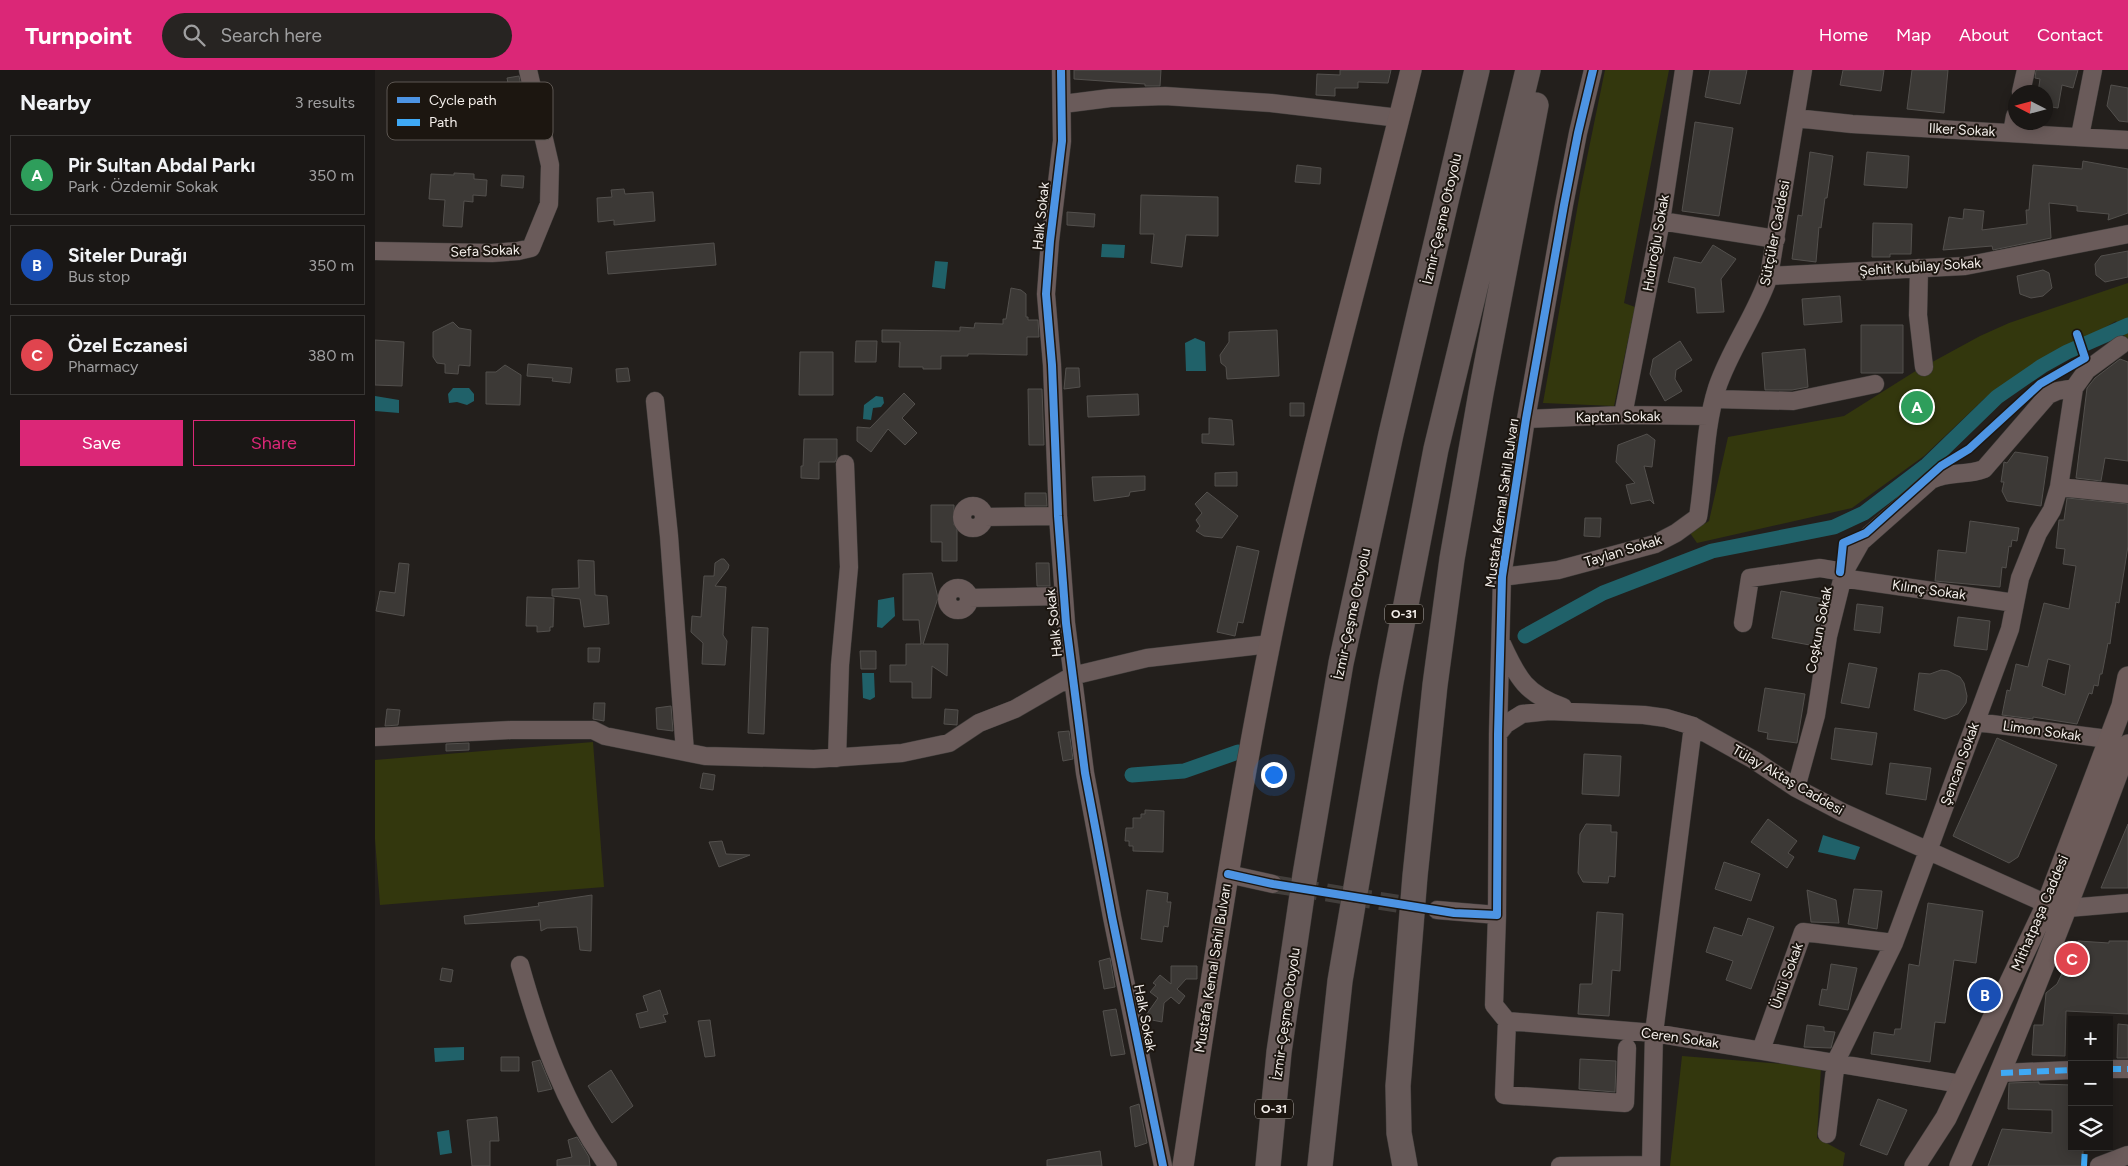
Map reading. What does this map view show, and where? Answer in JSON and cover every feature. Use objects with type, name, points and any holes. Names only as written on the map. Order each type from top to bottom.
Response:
[{"type":"highway","name":"İzmir-Çeşme Otoyolu","points":[[1268,1166],[1279,1052],[1305,875],[1341,663],[1391,434],[1477,70]]},
{"type":"highway","name":"O-31","points":[[1320,1166],[1340,981],[1391,682],[1436,450],[1528,70]]},
{"type":"highway","points":[[1405,1166],[1399,1133],[1398,1086],[1415,876],[1435,685],[1452,559],[1542,70]]},
{"type":"highway","points":[[1255,1166],[1279,1052]]},
{"type":"main road","name":"Mustafa Kemal Sahil Bulvarı","points":[[1183,1166],[1228,874],[1270,644],[1308,472],[1411,70]]},
{"type":"main road","name":"Mithatpaşa Caddesi","points":[[1960,1166],[2001,1073],[2068,908],[2118,742],[2122,706],[2128,677]]},
{"type":"main road","name":"Mithatpaşa Caddesi","points":[[1915,1166],[1947,1118],[1961,1084],[2047,904],[2118,742]]},
{"type":"street","name":"Halk Sokak","points":[[1061,70],[1063,104],[1062,141],[1046,294],[1052,364],[1063,596],[1085,773],[1163,1166]]},
{"type":"street","name":"Mustafa Kemal Sahil Bulvarı","points":[[1497,915],[1498,734],[1503,577],[1527,419],[1564,205],[1593,70]]},
{"type":"street","name":"Hıdıroğlu Sokak","points":[[1623,415],[1661,221],[1684,70]]},
{"type":"street","name":"Sütçüler Caddesi","points":[[1709,416],[1730,356],[1765,288],[1769,276],[1803,70]]},
{"type":"street","points":[[2023,85],[2026,70]]},
{"type":"street","points":[[2080,136],[2093,70]]},
{"type":"street","points":[[1063,104],[1110,98],[1165,96],[1271,103],[1399,118]]},
{"type":"street","name":"Ilker Sokak","points":[[1795,118],[1853,124],[2008,125]]},
{"type":"street","name":"Ilker Sokak","points":[[2044,130],[2080,136],[2128,140]]},
{"type":"street","name":"Sefa Sokak","points":[[375,251],[492,253],[531,248],[549,204],[550,165],[544,140]]},
{"type":"street","points":[[1661,221],[1776,238]]},
{"type":"street","name":"Şehit Kubilay Sokak","points":[[1769,276],[1965,266],[2128,234]]},
{"type":"street","points":[[1919,268],[1918,315],[1924,367]]},
{"type":"street","points":[[2074,388],[2087,370],[2121,345]]},
{"type":"street","points":[[1714,399],[1793,401],[1875,384]]},
{"type":"street","name":"Şencan Sokak","points":[[1827,1134],[1837,1062],[1894,943],[2010,630],[2020,578],[2038,533],[2051,510],[2059,487],[2074,388]]},
{"type":"street","name":"Coşkun Sokak","points":[[1796,788],[1817,715],[1828,636],[1843,575],[1861,542],[1931,480],[1944,474],[1973,473],[1984,469],[2048,395],[2057,391],[2074,388]]},
{"type":"street","points":[[655,402],[669,536],[685,752]]},
{"type":"street","name":"Kaptan Sokak","points":[[1527,419],[1623,415],[1709,416]]},
{"type":"street","name":"Taylan Sokak","points":[[1503,577],[1558,570],[1655,544],[1676,533],[1698,517],[1709,416]]},
{"type":"street","points":[[837,758],[840,665],[849,567],[845,464]]},
{"type":"street","points":[[2059,487],[2128,494]]},
{"type":"street","points":[[984,517],[1058,516]]},
{"type":"street","name":"Kılınç Sokak","points":[[1743,623],[1750,578],[1820,568],[1843,575],[2015,603]]},
{"type":"street","points":[[969,598],[1063,596]]},
{"type":"street","points":[[1501,640],[1518,676],[1530,691]]},
{"type":"street","points":[[375,737],[511,730],[593,730],[605,736],[705,756],[837,758],[902,753],[949,743],[979,723],[1015,709],[1072,676],[1147,658],[1270,644]]},
{"type":"street","points":[[1536,711],[1511,703],[1499,690],[1512,686],[1530,691],[1547,701],[1576,712]]},
{"type":"street","points":[[1498,734],[1511,719],[1536,711]]},
{"type":"street","name":"Tülay Aktaş Caddesi","points":[[1536,711],[1644,715],[1666,718],[1693,726],[1754,760],[1796,788],[1928,852],[2047,904]]},
{"type":"street","name":"Limon Sokak","points":[[1976,722],[2118,742]]},
{"type":"street","points":[[1560,1166],[1651,1165],[1654,1033],[1693,726]]},
{"type":"street","points":[[1228,874],[1273,884]]},
{"type":"street","points":[[2068,908],[2128,903]]},
{"type":"street","points":[[1437,910],[1497,915],[1494,1005],[1507,1021],[1504,1095],[1625,1103],[1627,1048]]},
{"type":"street","name":"Ünlü Sokak","points":[[1761,1050],[1803,932],[1894,943]]},
{"type":"street","points":[[520,965],[536,1021],[564,1092],[583,1130],[608,1166]]},
{"type":"street","name":"Ceren Sokak","points":[[1507,1021],[1654,1033],[1961,1084]]},
{"type":"street","points":[[2113,1069],[2128,1069]]},
{"type":"street","points":[[2001,1073],[2068,1070]]},
{"type":"street","points":[[2099,1166],[2128,1155]]},
{"type":"green space","points":[[1605,70],[1669,70],[1624,303],[1635,307],[1614,406],[1543,403],[1581,187]]},
{"type":"green space","points":[[2128,283],[2128,343],[2116,321],[1985,398],[1924,456],[1852,508],[1697,543],[1690,533],[1709,521],[1728,437],[1844,416],[1914,372],[1980,336],[2009,323]]},
{"type":"green space","points":[[593,742],[604,887],[380,905],[375,839],[375,760]]},
{"type":"green space","points":[[1682,1056],[1821,1067],[1817,1138],[1845,1153],[1843,1166],[1670,1166]]},
{"type":"water","points":[[1102,244],[1125,245],[1124,258],[1101,257]]},
{"type":"water","points":[[935,261],[948,262],[945,289],[932,287]]},
{"type":"water","points":[[1195,338],[1205,342],[1206,371],[1186,371],[1185,343]]},
{"type":"water","points":[[453,388],[469,388],[474,394],[474,401],[467,405],[457,402],[449,403],[448,394]]},
{"type":"water","points":[[375,396],[399,400],[399,413],[375,411]]},
{"type":"water","points":[[876,396],[883,397],[884,403],[881,407],[873,408],[871,420],[863,419],[864,405]]},
{"type":"water","points":[[894,597],[895,616],[882,628],[877,627],[878,600]]},
{"type":"water","points":[[862,673],[874,673],[875,697],[870,700],[863,698]]},
{"type":"water","points":[[1823,835],[1860,847],[1855,860],[1818,852]]},
{"type":"water","points":[[464,1047],[464,1060],[435,1062],[434,1048]]},
{"type":"water","points":[[449,1130],[452,1153],[440,1155],[437,1132]]},
{"type":"building","points":[[1074,70],[1161,70],[1160,86],[1074,79]]},
{"type":"building","points":[[1340,70],[1391,70],[1388,83],[1358,82],[1358,88],[1335,88],[1335,96],[1316,95],[1317,74],[1340,75]]},
{"type":"building","points":[[1710,70],[1747,70],[1740,104],[1705,97]]},
{"type":"building","points":[[1843,70],[1884,70],[1881,91],[1840,85]]},
{"type":"building","points":[[1912,70],[1948,70],[1944,113],[1907,109]]},
{"type":"building","points":[[2036,70],[2078,70],[2073,88],[2062,85],[2058,108],[2053,107],[2053,85],[2039,85],[2040,79],[2035,78]]},
{"type":"building","points":[[519,76],[520,82],[508,82],[507,78]]},
{"type":"building","points":[[2111,85],[2128,88],[2128,122],[2119,121],[2107,106]]},
{"type":"building","points":[[1695,122],[1733,128],[1719,216],[1682,211]]},
{"type":"building","points":[[1810,152],[1833,156],[1827,198],[1825,198],[1821,228],[1819,227],[1816,262],[1792,259],[1798,215],[1802,216]]},
{"type":"building","points":[[1867,152],[1909,156],[1907,188],[1864,185]]},
{"type":"building","points":[[2083,161],[2128,169],[2128,213],[2108,220],[2109,214],[2077,211],[2077,206],[2049,203],[2051,238],[1993,250],[1992,246],[1943,250],[1949,217],[1963,219],[1964,209],[1984,211],[1982,230],[2027,224],[2026,210],[2029,210],[2033,165],[2082,169]]},
{"type":"building","points":[[1297,165],[1321,168],[1320,184],[1295,182]]},
{"type":"building","points":[[454,173],[474,174],[474,179],[487,180],[486,196],[473,195],[473,202],[464,201],[462,227],[443,226],[445,200],[429,199],[431,174],[454,175]]},
{"type":"building","points":[[502,175],[524,176],[523,188],[501,186]]},
{"type":"building","points":[[624,189],[625,194],[653,192],[655,221],[614,225],[614,220],[598,222],[597,198],[612,197],[611,190]]},
{"type":"building","points":[[1141,195],[1218,197],[1218,236],[1186,235],[1182,267],[1151,263],[1154,234],[1140,234]]},
{"type":"building","points":[[1067,212],[1095,214],[1094,227],[1067,225]]},
{"type":"building","points":[[1873,223],[1912,224],[1911,254],[1890,254],[1890,257],[1872,257]]},
{"type":"building","points":[[714,243],[716,265],[608,274],[606,252]]},
{"type":"building","points":[[1713,245],[1736,259],[1721,279],[1724,312],[1697,313],[1695,288],[1668,282],[1674,257],[1701,263]]},
{"type":"building","points":[[2128,251],[2128,277],[2105,282],[2096,275],[2095,264],[2101,256]]},
{"type":"building","points":[[2043,270],[2049,273],[2052,288],[2043,296],[2031,298],[2020,294],[2017,276]]},
{"type":"building","points":[[1011,288],[1021,290],[1026,294],[1026,317],[1028,317],[1028,320],[1038,320],[1039,337],[1027,337],[1027,355],[968,354],[968,356],[941,356],[941,369],[899,367],[900,342],[882,342],[882,330],[960,331],[960,327],[974,328],[975,323],[1003,324],[1003,319],[1006,319]]},
{"type":"building","points":[[1840,296],[1842,322],[1804,325],[1802,299]]},
{"type":"building","points":[[453,322],[459,328],[471,330],[470,366],[459,365],[458,374],[445,373],[445,364],[437,363],[433,357],[433,332]]},
{"type":"building","points":[[1861,325],[1903,325],[1903,373],[1861,373]]},
{"type":"building","points":[[1277,330],[1279,376],[1227,379],[1226,367],[1221,363],[1220,355],[1229,342],[1229,332]]},
{"type":"building","points":[[375,340],[404,342],[402,386],[375,385]]},
{"type":"building","points":[[856,341],[877,341],[876,362],[855,362]]},
{"type":"building","points":[[1680,341],[1692,360],[1676,370],[1675,379],[1682,391],[1665,401],[1650,374],[1653,359]]},
{"type":"building","points":[[1805,349],[1808,387],[1792,390],[1765,390],[1762,353]]},
{"type":"building","points":[[800,352],[833,352],[833,395],[799,395]]},
{"type":"building","points":[[2120,359],[2128,362],[2128,461],[2105,458],[2101,481],[2076,478],[2087,388],[2095,378]]},
{"type":"building","points":[[528,364],[572,368],[570,383],[552,381],[553,378],[527,376]]},
{"type":"building","points":[[505,365],[521,375],[520,405],[486,404],[486,372],[496,372]]},
{"type":"building","points":[[628,368],[630,381],[617,382],[616,369]]},
{"type":"building","points":[[1066,368],[1079,368],[1080,387],[1064,389]]},
{"type":"building","points":[[1028,389],[1042,389],[1044,445],[1029,445]]},
{"type":"building","points":[[904,393],[915,404],[902,418],[917,433],[905,445],[888,429],[871,452],[857,441],[857,427],[870,428]]},
{"type":"building","points":[[1138,394],[1139,415],[1088,417],[1087,396]]},
{"type":"building","points":[[1290,403],[1304,403],[1304,416],[1290,416]]},
{"type":"building","points":[[1209,418],[1232,420],[1234,445],[1202,443],[1202,434],[1209,434]]},
{"type":"building","points":[[1647,434],[1655,440],[1652,467],[1644,466],[1654,504],[1650,500],[1631,504],[1626,485],[1635,483],[1616,462],[1618,445]]},
{"type":"building","points":[[804,439],[837,439],[837,458],[835,462],[819,462],[819,479],[801,478]]},
{"type":"building","points":[[2015,452],[2048,457],[2041,506],[2007,501],[2002,491],[2004,482],[2001,482],[2004,462],[2007,463]]},
{"type":"building","points":[[1237,472],[1237,486],[1215,486],[1215,473]]},
{"type":"building","points":[[1145,476],[1145,490],[1130,492],[1129,496],[1094,501],[1092,477]]},
{"type":"building","points":[[1207,492],[1238,516],[1222,538],[1204,536],[1196,531],[1200,526],[1196,520],[1202,513],[1195,504]]},
{"type":"building","points":[[1025,493],[1046,493],[1047,506],[1025,506]]},
{"type":"building","points":[[2067,498],[2128,504],[2128,546],[2119,603],[2116,602],[2110,644],[2108,643],[2102,674],[2100,674],[2098,686],[2094,685],[2092,694],[2089,693],[2077,724],[2033,717],[2033,719],[2002,715],[2007,690],[2010,691],[2016,664],[2028,667],[2044,603],[2069,609],[2076,566],[2063,564],[2065,549],[2056,548],[2059,520],[2064,520]],"holes":[[[2048,659],[2070,665],[2065,695],[2042,686]]]},
{"type":"building","points":[[931,505],[954,505],[954,525],[957,525],[957,561],[942,561],[942,542],[931,542]]},
{"type":"building","points":[[1585,518],[1601,518],[1600,537],[1584,536]]},
{"type":"building","points":[[1970,521],[2019,528],[2017,541],[2012,540],[2011,547],[2009,546],[2006,568],[2002,567],[2000,587],[1935,581],[1938,550],[1966,553]]},
{"type":"building","points":[[1237,546],[1259,551],[1243,623],[1238,622],[1235,636],[1217,632]]},
{"type":"building","points":[[724,559],[729,565],[715,586],[726,587],[723,635],[727,641],[725,665],[702,664],[703,643],[691,632],[692,616],[701,617],[704,576],[714,576],[715,563]]},
{"type":"building","points":[[578,560],[594,561],[595,595],[607,596],[609,624],[584,627],[580,599],[552,596],[552,589],[579,588]]},
{"type":"building","points":[[399,563],[409,564],[404,616],[376,611],[380,591],[395,593]]},
{"type":"building","points":[[1036,563],[1049,563],[1050,586],[1037,586]]},
{"type":"building","points":[[932,573],[938,598],[923,644],[948,644],[947,676],[932,666],[931,698],[912,698],[912,682],[890,682],[890,665],[906,665],[906,644],[921,644],[919,620],[903,620],[903,574]]},
{"type":"building","points":[[1781,591],[1824,599],[1815,646],[1772,638]]},
{"type":"building","points":[[527,597],[554,598],[553,627],[550,627],[550,631],[537,632],[537,626],[526,626]]},
{"type":"building","points":[[1857,604],[1883,607],[1880,633],[1854,630]]},
{"type":"building","points":[[1958,617],[1990,621],[1987,650],[1954,646]]},
{"type":"building","points":[[752,627],[768,628],[764,734],[748,733]]},
{"type":"building","points":[[588,648],[600,648],[599,662],[588,662]]},
{"type":"building","points":[[860,651],[876,651],[876,669],[861,669]]},
{"type":"building","points":[[1849,663],[1877,668],[1869,708],[1841,703]]},
{"type":"building","points":[[1941,670],[1960,677],[1964,683],[1967,696],[1966,703],[1958,714],[1945,719],[1914,710],[1919,673],[1930,674]]},
{"type":"building","points":[[1765,688],[1805,694],[1797,743],[1767,739],[1768,733],[1758,731]]},
{"type":"building","points":[[594,703],[605,703],[604,721],[593,719]]},
{"type":"building","points":[[671,706],[673,731],[657,729],[656,708]]},
{"type":"building","points":[[387,709],[400,710],[398,725],[385,726]]},
{"type":"building","points":[[945,709],[958,710],[957,725],[944,724]]},
{"type":"building","points":[[1835,728],[1877,733],[1872,765],[1831,759]]},
{"type":"building","points":[[1069,731],[1073,759],[1063,761],[1058,732]]},
{"type":"building","points":[[1997,738],[2057,765],[2018,857],[2009,863],[1953,836]]},
{"type":"building","points":[[469,743],[469,750],[446,751],[446,744]]},
{"type":"building","points":[[1584,754],[1621,756],[1619,796],[1582,794]]},
{"type":"building","points":[[1890,763],[1931,768],[1926,800],[1886,794]]},
{"type":"building","points":[[703,773],[715,775],[713,790],[700,788]]},
{"type":"building","points":[[1145,810],[1164,811],[1163,852],[1133,851],[1133,846],[1129,846],[1129,841],[1125,841],[1126,828],[1133,828],[1133,818],[1141,818],[1141,814],[1145,814]]},
{"type":"building","points":[[1768,819],[1797,841],[1788,853],[1794,857],[1787,868],[1751,842]]},
{"type":"building","points":[[1586,824],[1611,825],[1611,832],[1617,832],[1615,877],[1609,876],[1608,883],[1583,882],[1578,873],[1580,834]]},
{"type":"building","points":[[2128,824],[2128,888],[2101,888]]},
{"type":"building","points":[[722,841],[726,854],[750,855],[719,867],[709,842]]},
{"type":"building","points":[[1724,862],[1760,874],[1751,901],[1715,889]]},
{"type":"building","points":[[1854,889],[1882,891],[1877,929],[1848,924]]},
{"type":"building","points":[[1147,890],[1168,893],[1167,902],[1171,902],[1168,927],[1164,926],[1162,942],[1141,939]]},
{"type":"building","points":[[1807,890],[1836,900],[1839,923],[1811,922]]},
{"type":"building","points":[[592,895],[591,951],[580,950],[577,927],[547,928],[541,931],[540,920],[465,924],[464,916],[539,906],[538,903]]},
{"type":"building","points":[[1928,903],[1983,911],[1976,963],[1954,960],[1945,1023],[1935,1022],[1930,1062],[1871,1054],[1874,1032],[1894,1035],[1895,1029],[1901,1029],[1909,964],[1919,966]]},
{"type":"building","points":[[1597,912],[1623,914],[1620,971],[1612,970],[1609,1016],[1578,1014],[1580,984],[1592,984]]},
{"type":"building","points":[[1748,918],[1774,927],[1751,989],[1726,980],[1733,961],[1706,952],[1714,927],[1742,936]]},
{"type":"building","points":[[2078,941],[2109,943],[2109,941],[2128,941],[2128,1014],[2066,1011],[2065,1056],[2032,1055],[2034,1025],[2043,1025],[2046,993],[2057,984]]},
{"type":"building","points":[[1110,958],[1115,987],[1104,989],[1099,961]]},
{"type":"building","points":[[1831,964],[1857,968],[1848,1010],[1819,1005],[1822,989],[1827,990]]},
{"type":"building","points":[[1171,966],[1197,966],[1197,979],[1186,979],[1177,989],[1185,996],[1179,1004],[1171,997],[1164,1003],[1162,1022],[1152,1020],[1146,1015],[1158,998],[1150,992],[1156,985],[1153,983],[1160,975],[1171,984]]},
{"type":"building","points":[[442,968],[453,970],[451,982],[440,980]]},
{"type":"building","points":[[660,990],[668,1014],[663,1015],[666,1022],[640,1028],[636,1014],[648,1011],[643,996]]},
{"type":"building","points":[[1116,1009],[1125,1054],[1111,1056],[1103,1011]]},
{"type":"building","points":[[710,1020],[715,1056],[705,1057],[698,1021]]},
{"type":"building","points":[[2118,1024],[2128,1025],[2128,1058],[2117,1058]]},
{"type":"building","points":[[1807,1025],[1824,1027],[1824,1031],[1835,1032],[1831,1048],[1804,1047]]},
{"type":"building","points":[[501,1057],[519,1057],[519,1071],[501,1071]]},
{"type":"building","points":[[1580,1059],[1616,1061],[1615,1092],[1579,1089]]},
{"type":"building","points":[[540,1060],[552,1089],[538,1092],[532,1062]]},
{"type":"building","points":[[611,1070],[633,1106],[612,1123],[588,1086]]},
{"type":"building","points":[[2039,1082],[2039,1084],[2068,1085],[2068,1151],[2083,1151],[2083,1166],[1988,1166],[2002,1129],[2052,1133],[2052,1110],[2008,1109],[2009,1083]]},
{"type":"building","points":[[1878,1099],[1907,1110],[1887,1155],[1860,1145]]},
{"type":"building","points":[[1139,1104],[1147,1143],[1135,1147],[1130,1107]]},
{"type":"building","points":[[497,1117],[499,1141],[490,1141],[490,1166],[472,1166],[467,1120]]},
{"type":"building","points":[[577,1137],[589,1157],[590,1166],[557,1166],[557,1160],[572,1157],[568,1140]]},
{"type":"building","points":[[1100,1151],[1102,1166],[1047,1166],[1047,1160]]},
{"type":"waterway","points":[[1525,636],[1603,593],[1712,551],[1834,527],[1864,513],[1927,465],[1997,397],[2042,366],[2067,352],[2128,325]]},
{"type":"waterway","points":[[1132,775],[1184,771],[1238,752]]},
{"type":"tunnel","points":[[1273,884],[1437,910]]},
{"type":"marked path","points":[[2113,1069],[2128,1069]]},
{"type":"marked path","points":[[2001,1073],[2068,1070]]},
{"type":"marked path","points":[[2084,1166],[2085,1151]]},
{"type":"cycle path","points":[[1061,70],[1062,141],[1050,241],[1046,294],[1052,365],[1058,516],[1066,623],[1085,773],[1112,917],[1163,1166]]},
{"type":"cycle path","points":[[1228,874],[1273,884],[1454,913],[1497,915],[1498,734],[1502,577],[1526,419],[1564,205],[1593,70]]},
{"type":"cycle path","points":[[1840,572],[1843,543],[1866,533],[1941,466],[1969,449],[2040,384],[2085,358],[2077,334]]},
{"type":"place","name":"Pir Sultan Abdal Parkı","points":[[1917,407]]},
{"type":"place","name":"Özel Eczanesi","points":[[2072,959]]},
{"type":"place","name":"Siteler Durağı","points":[[1985,995]]}]
